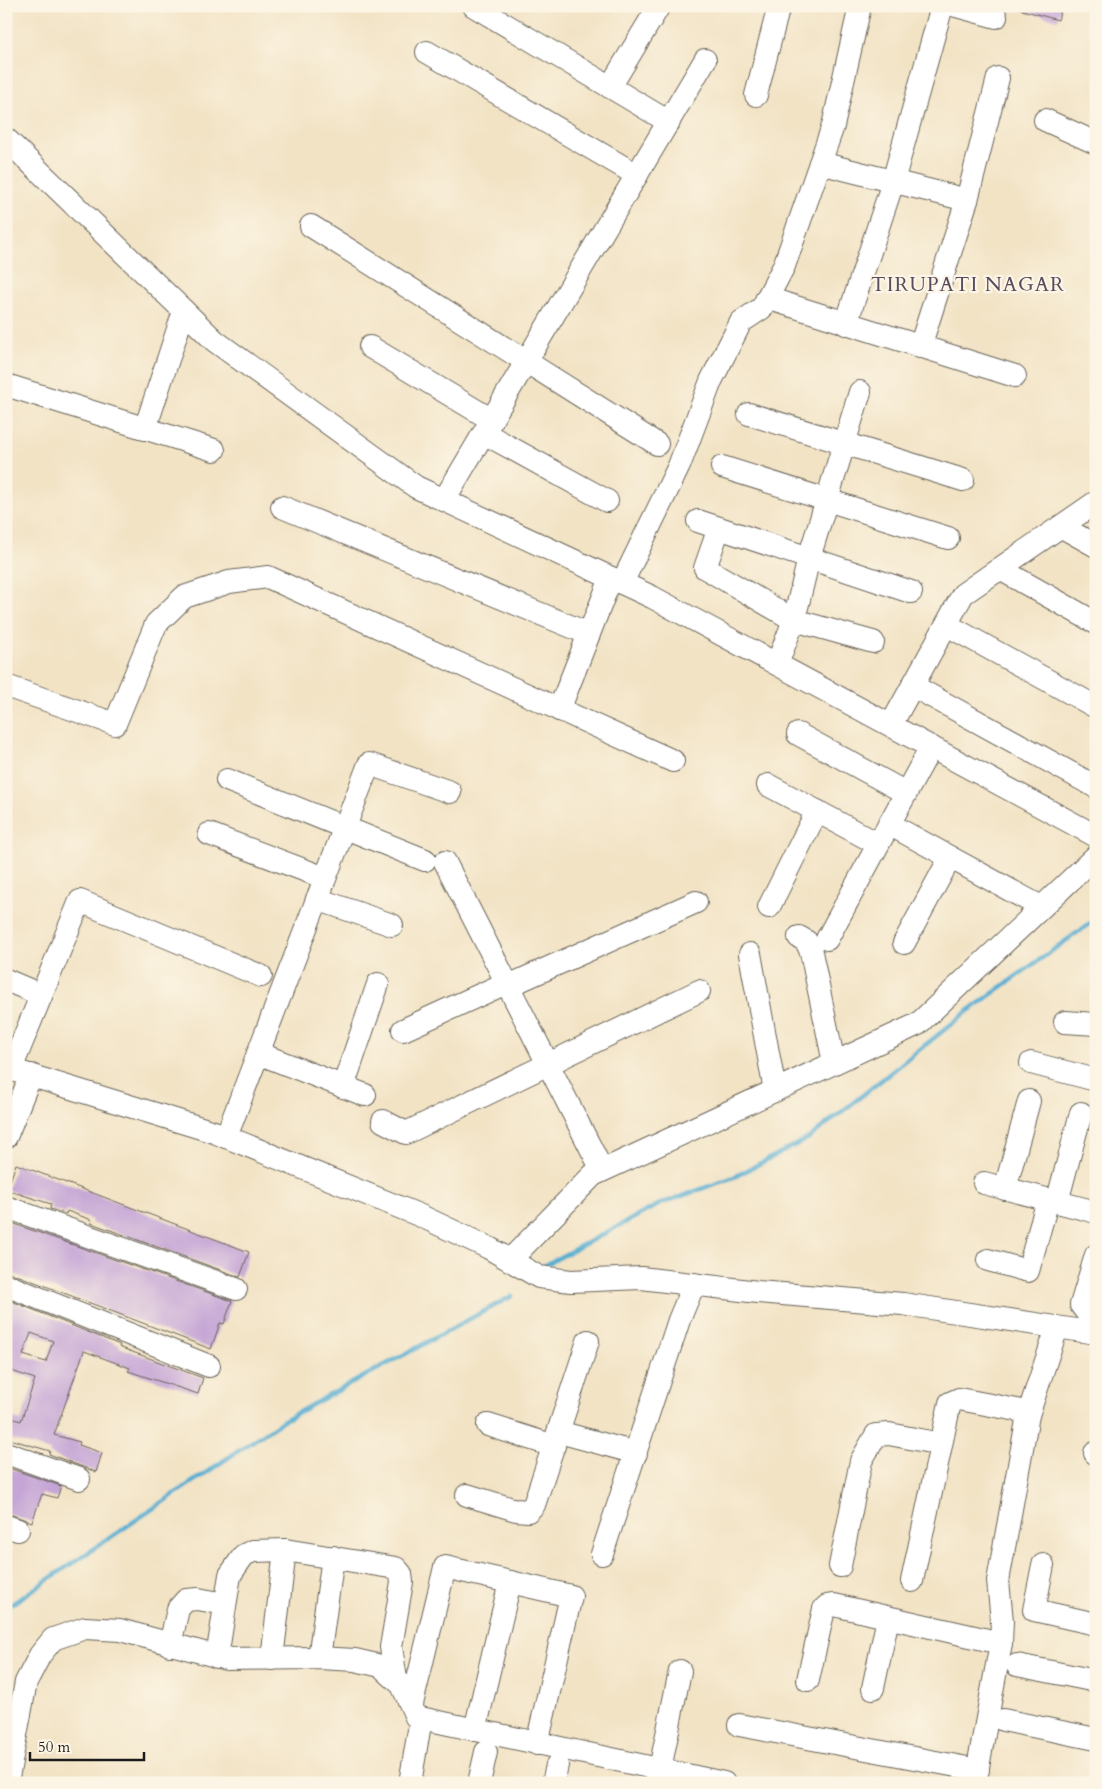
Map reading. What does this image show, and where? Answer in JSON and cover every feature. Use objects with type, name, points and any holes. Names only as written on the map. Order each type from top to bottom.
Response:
[{"type":"street","points":[[474,6],[668,122]]},
{"type":"street","points":[[610,87],[659,6]]},
{"type":"street","points":[[756,95],[778,6]]},
{"type":"street","points":[[560,710],[589,634],[679,466],[692,425],[723,356],[741,322],[762,308],[784,266],[833,126],[860,6]]},
{"type":"street","points":[[846,324],[893,181],[942,6]]},
{"type":"street","points":[[956,6],[996,17]]},
{"type":"street","points":[[427,52],[637,175]]},
{"type":"street","points":[[444,500],[705,60]]},
{"type":"street","points":[[920,347],[967,200],[998,78]]},
{"type":"street","points":[[1045,120],[1096,143]]},
{"type":"street","points":[[6,139],[215,341],[416,487],[617,580],[1096,836]]},
{"type":"street","points":[[820,163],[967,200]]},
{"type":"street","points":[[311,226],[657,444]]},
{"type":"street","points":[[767,298],[1015,376]]},
{"type":"street","points":[[145,429],[184,311]]},
{"type":"street","points":[[370,348],[608,502]]},
{"type":"street","points":[[6,385],[214,450]]},
{"type":"street","points":[[777,664],[794,620],[809,558],[860,392]]},
{"type":"street","points":[[749,414],[963,480]]},
{"type":"street","points":[[722,467],[948,538]]},
{"type":"street","points":[[891,726],[963,594],[1096,502]]},
{"type":"street","points":[[282,507],[589,634]]},
{"type":"street","points":[[873,642],[794,620],[705,568],[708,524],[911,592]]},
{"type":"street","points":[[1062,527],[1096,546]]},
{"type":"street","points":[[1000,569],[1096,623]]},
{"type":"street","points":[[6,686],[115,724],[156,624],[163,617],[184,598],[229,582],[268,577],[673,761]]},
{"type":"street","points":[[947,625],[1096,707]]},
{"type":"street","points":[[913,686],[1096,787]]},
{"type":"street","points":[[798,734],[906,793]]},
{"type":"street","points":[[827,939],[931,747]]},
{"type":"street","points":[[226,1136],[368,764],[450,792]]},
{"type":"street","points":[[227,780],[435,861],[507,985],[602,1170]]},
{"type":"street","points":[[768,785],[878,844]]},
{"type":"street","points":[[769,907],[817,811]]},
{"type":"street","points":[[889,824],[1042,907]]},
{"type":"street","points":[[209,834],[325,878]]},
{"type":"street","points":[[510,1260],[593,1175],[918,1024],[1096,856]]},
{"type":"street","points":[[904,943],[950,858]]},
{"type":"street","points":[[317,899],[392,925]]},
{"type":"street","points":[[6,1136],[16,1070],[41,994],[80,901],[261,976]]},
{"type":"street","points":[[403,1030],[696,902]]},
{"type":"street","points":[[799,937],[806,941],[811,952],[834,1063]]},
{"type":"street","points":[[750,954],[775,1090]]},
{"type":"street","points":[[6,980],[41,994]]},
{"type":"street","points":[[343,1086],[378,984]]},
{"type":"street","points":[[383,1122],[406,1132],[699,991]]},
{"type":"street","points":[[1065,1022],[1096,1024]]},
{"type":"street","points":[[258,1053],[366,1095]]},
{"type":"street","points":[[1031,1063],[1096,1080]]},
{"type":"street","points":[[16,1070],[226,1136],[421,1216],[510,1260],[539,1277],[571,1281],[641,1278],[903,1304],[1094,1333],[1090,1317],[1081,1305],[1096,1255]]},
{"type":"street","points":[[1029,1102],[995,1186],[1096,1212]]},
{"type":"street","points":[[988,1260],[1028,1272],[1081,1114]]},
{"type":"street","points":[[6,1207],[236,1289]]},
{"type":"street","points":[[602,1554],[679,1320],[694,1284]]},
{"type":"street","points":[[6,1285],[209,1366]]},
{"type":"street","points":[[739,1725],[977,1776],[1001,1643],[1002,1621],[998,1581],[1028,1415],[1041,1370],[1057,1328]]},
{"type":"street","points":[[467,1495],[516,1510],[528,1511],[534,1505],[588,1342]]},
{"type":"street","points":[[912,1581],[950,1403],[958,1399],[1017,1410],[1028,1415]]},
{"type":"street","points":[[488,1426],[636,1453]]},
{"type":"street","points":[[840,1566],[861,1461],[876,1435],[889,1434],[941,1444]]},
{"type":"street","points":[[6,1453],[79,1479]]},
{"type":"street","points":[[217,1657],[230,1575],[244,1556],[265,1549],[285,1550],[387,1564],[396,1568],[401,1574],[402,1582],[390,1647],[396,1679]]},
{"type":"street","points":[[272,1659],[285,1550]]},
{"type":"street","points":[[319,1658],[333,1557]]},
{"type":"street","points":[[1043,1566],[1034,1610],[1095,1621]]},
{"type":"street","points":[[412,1704],[445,1568],[571,1596],[537,1744]]},
{"type":"street","points":[[475,1730],[510,1582]]},
{"type":"street","points":[[170,1645],[178,1608],[186,1600],[198,1599],[225,1604]]},
{"type":"street","points":[[808,1680],[824,1609],[827,1606],[1001,1643]]},
{"type":"street","points":[[873,1688],[888,1618]]},
{"type":"street","points":[[7,1783],[26,1682],[40,1655],[53,1639],[85,1628],[120,1630],[226,1659],[319,1658],[355,1660],[381,1666],[402,1684],[416,1717],[660,1769],[696,1780],[724,1783]]},
{"type":"street","points":[[1017,1665],[1096,1681]]},
{"type":"street","points":[[660,1769],[680,1671]]},
{"type":"street","points":[[1003,1720],[1096,1739]]},
{"type":"street","points":[[410,1783],[419,1730]]},
{"type":"street","points":[[479,1783],[486,1752]]},
{"type":"building","points":[[1022,6],[1062,6],[1058,20],[1022,10]]},
{"type":"building","points":[[16,1164],[249,1252],[240,1277],[91,1223],[92,1220],[67,1211],[66,1214],[50,1209],[51,1204],[7,1190]]},
{"type":"building","points":[[6,1221],[232,1301],[224,1324],[220,1323],[211,1349],[6,1271]]},
{"type":"building","points":[[9,1300],[120,1345],[119,1347],[203,1378],[198,1394],[128,1371],[130,1368],[84,1351],[54,1435],[80,1442],[79,1445],[102,1453],[96,1472],[49,1454],[50,1451],[6,1438],[12,1418],[21,1421],[35,1379],[6,1369],[6,1309]],"holes":[[[31,1333],[53,1341],[46,1362],[23,1355]]]},
{"type":"building","points":[[6,1467],[61,1486],[57,1498],[42,1494],[32,1522],[6,1513]]},
{"type":"waterway","points":[[545,1265],[660,1204],[734,1177],[809,1138],[964,1014],[1096,919]]},
{"type":"waterway","points":[[6,1608],[284,1420],[512,1296]]},
{"type":"district","name":"TIRUPATI NAGAR","points":[[968,284]]}]
